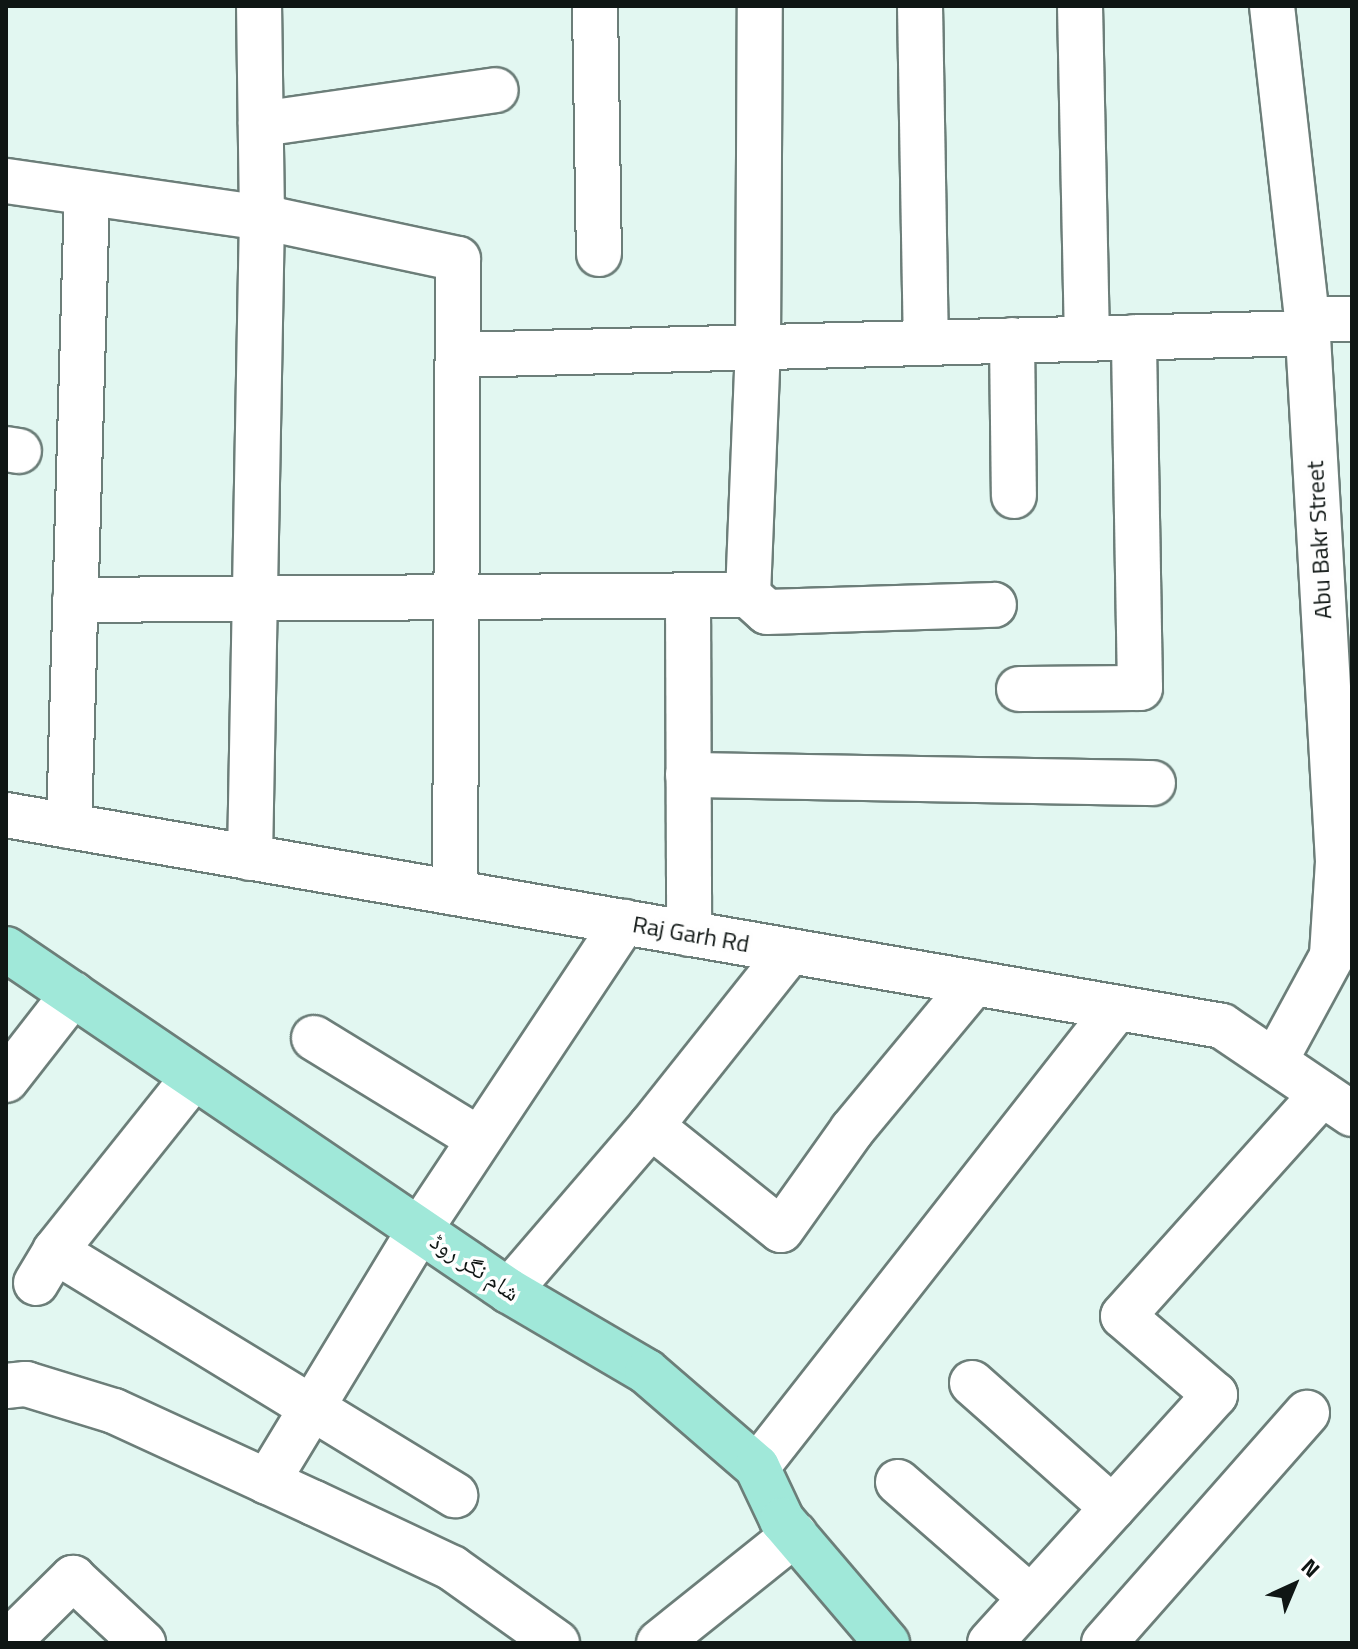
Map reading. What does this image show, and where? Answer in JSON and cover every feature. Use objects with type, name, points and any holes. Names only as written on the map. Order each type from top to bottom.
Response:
[{"type":"main road","name":"شام نگر روڈ","points":[[6,949],[509,1291],[647,1372],[757,1467],[782,1520],[887,1643]]},
{"type":"street","points":[[250,858],[262,218],[259,6]]},
{"type":"street","points":[[595,6],[599,254]]},
{"type":"street","points":[[748,595],[758,347],[760,6]]},
{"type":"street","points":[[920,6],[926,342]]},
{"type":"street","points":[[1080,6],[1087,338]]},
{"type":"street","name":"Abu Bakr Street","points":[[1272,6],[1307,326],[1338,862],[1332,956],[1275,1061]]},
{"type":"street","points":[[261,124],[496,90]]},
{"type":"street","points":[[6,181],[262,218],[458,259],[455,893]]},
{"type":"street","points":[[69,826],[87,194]]},
{"type":"street","points":[[458,355],[1134,337],[1307,326],[1352,319]]},
{"type":"street","points":[[1019,689],[1140,688],[1134,337]]},
{"type":"street","points":[[1012,340],[1014,496]]},
{"type":"street","points":[[75,600],[748,595],[767,612],[994,605]]},
{"type":"street","points":[[688,596],[689,934]]},
{"type":"street","points":[[688,775],[1153,783]]},
{"type":"street","name":"Raj Garh Rd","points":[[6,815],[1222,1026],[1337,1104]]},
{"type":"street","points":[[267,1482],[420,1229],[624,922]]},
{"type":"street","points":[[509,1291],[651,1126],[790,951]]},
{"type":"street","points":[[651,1126],[781,1230],[852,1130],[974,983]]},
{"type":"street","points":[[6,1080],[73,994]]},
{"type":"street","points":[[757,1467],[1117,1008]]},
{"type":"street","points":[[314,1038],[479,1139]]},
{"type":"street","points":[[193,1078],[45,1267],[312,1408],[455,1495]]},
{"type":"street","points":[[990,1643],[1215,1395],[1123,1316],[1337,1104]]},
{"type":"street","points":[[972,1383],[1113,1508]]},
{"type":"street","points":[[6,1386],[26,1384],[114,1411],[452,1568],[557,1643]]},
{"type":"street","points":[[1104,1643],[1307,1413]]},
{"type":"street","points":[[898,1482],[1031,1598]]},
{"type":"street","points":[[659,1643],[795,1534]]},
{"type":"street","points":[[7,1643],[73,1578],[143,1643]]}]
